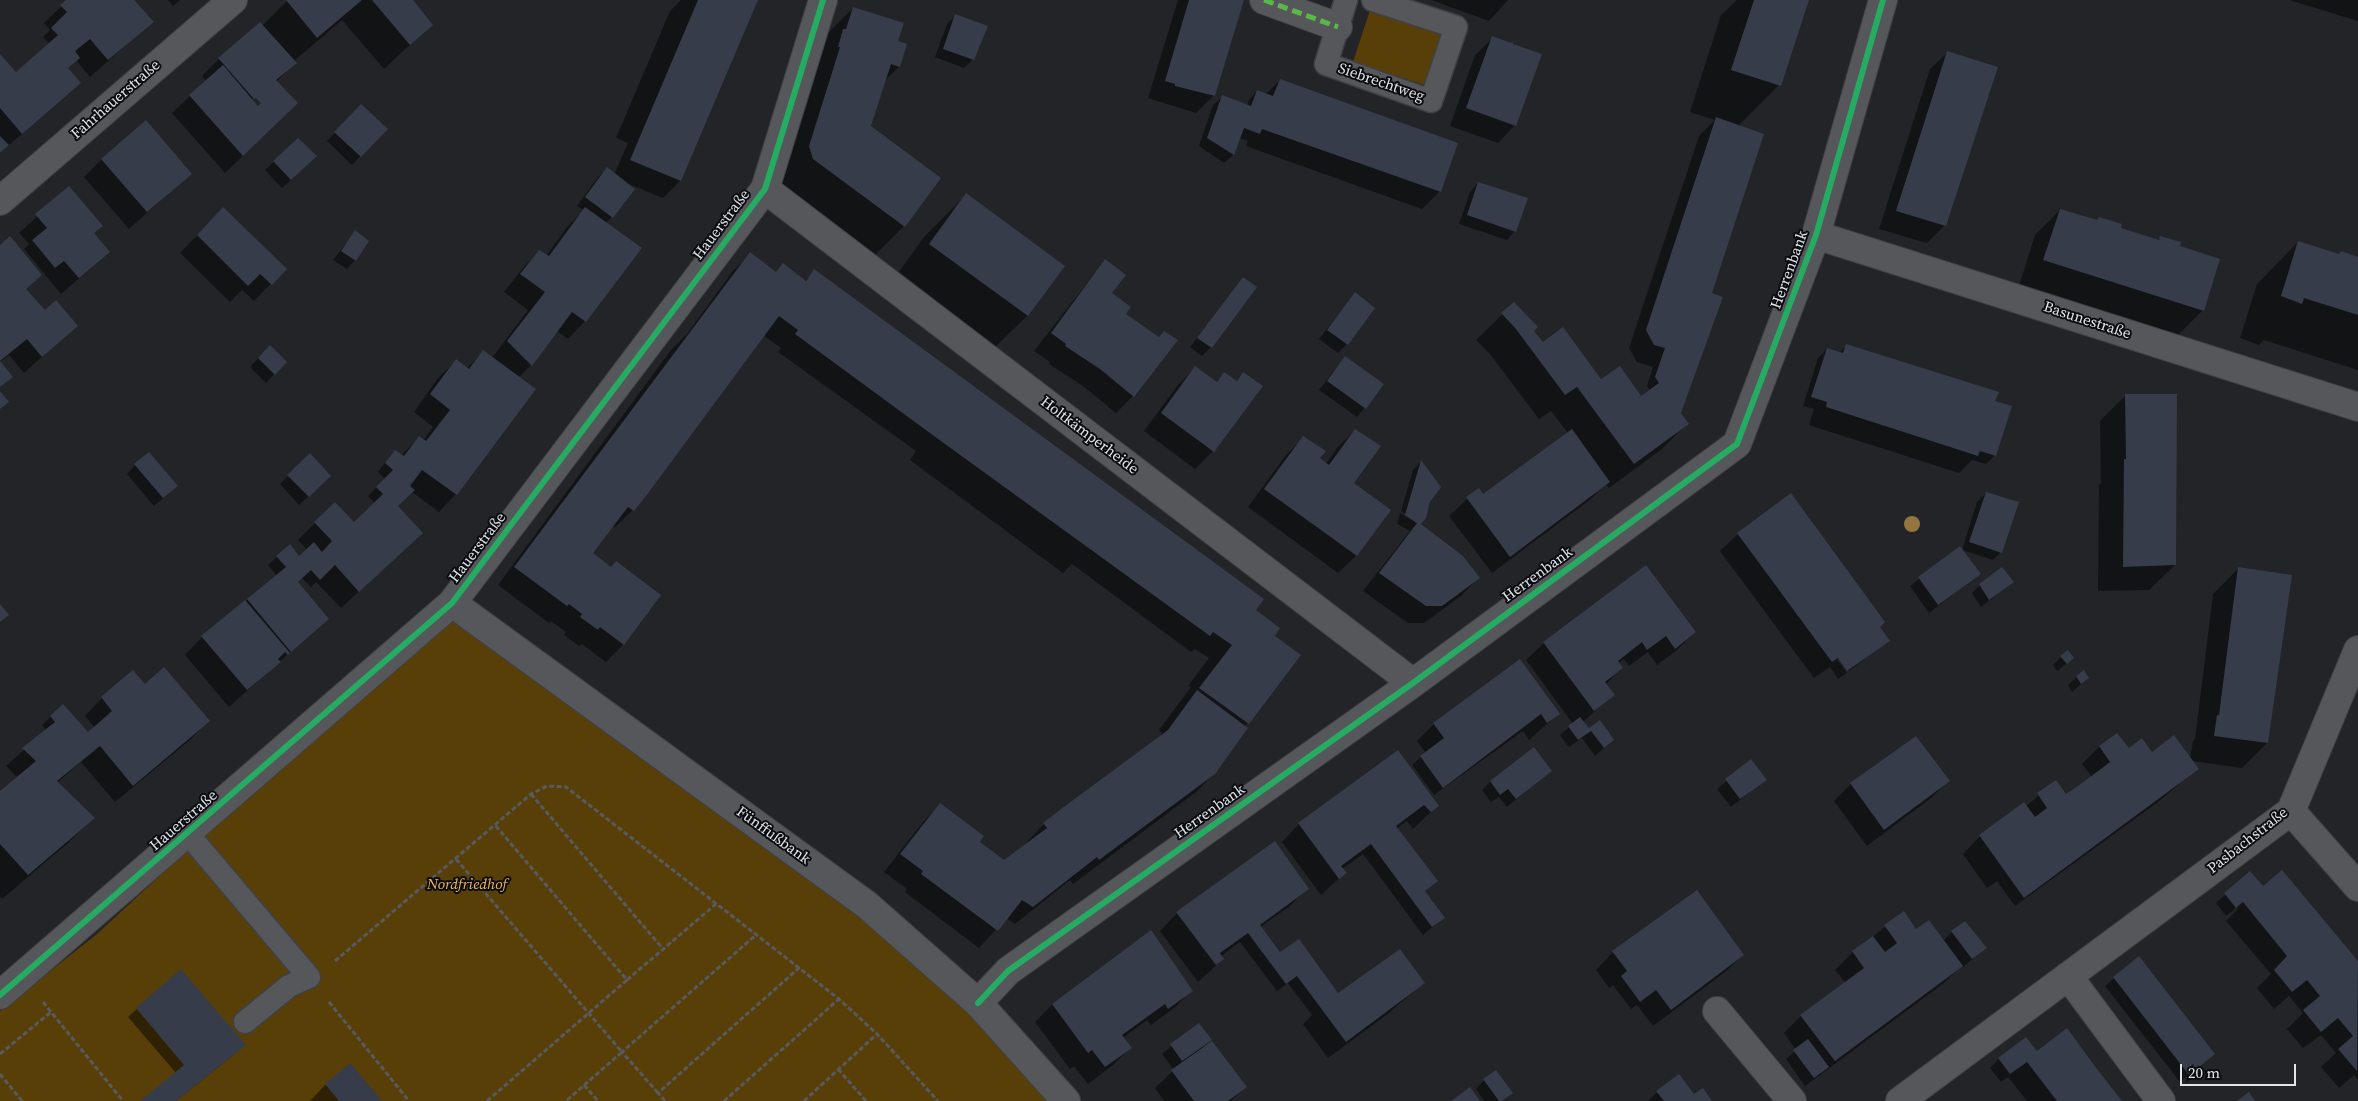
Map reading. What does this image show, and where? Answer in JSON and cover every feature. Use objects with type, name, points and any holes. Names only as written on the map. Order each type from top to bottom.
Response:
[{"type":"street","name":"Fahrhauerstraße","points":[[0,200],[233,0]]},
{"type":"street","name":"Hauerstraße","points":[[0,995],[188,834],[452,603],[765,189],[823,0]]},
{"type":"street","points":[[1264,0],[1338,27]]},
{"type":"street","name":"Herrenbank","points":[[978,1003],[1008,971],[1413,683],[1737,444],[1816,235],[1883,0]]},
{"type":"street","name":"Holtkämperheide","points":[[765,189],[1413,683]]},
{"type":"street","name":"Basunestraße","points":[[1816,235],[2358,407]]},
{"type":"street","name":"Fünffußbank","points":[[452,603],[867,905],[978,1003],[1066,1101]]},
{"type":"street","name":"Pasbachstraße","points":[[1900,1101],[2291,811],[2358,650]]},
{"type":"street","points":[[2291,811],[2358,887]]},
{"type":"street","points":[[2068,976],[2161,1101]]},
{"type":"street","points":[[1716,1012],[1792,1101]]},
{"type":"lane","name":"Siebrechtweg","points":[[1346,0],[1326,64],[1431,100],[1456,27],[1373,0]]},
{"type":"lane","points":[[188,834],[309,977],[289,986],[245,1022]]},
{"type":"path","points":[[409,1101],[309,977],[323,972],[531,794],[546,786],[566,787],[800,967],[877,1034],[938,1101]]},
{"type":"path","points":[[531,794],[663,949]]},
{"type":"path","points":[[495,825],[627,980]]},
{"type":"path","points":[[456,858],[665,1101]]},
{"type":"path","points":[[487,1101],[716,904]]},
{"type":"path","points":[[566,1101],[757,934]]},
{"type":"path","points":[[658,1092],[800,967]]},
{"type":"path","points":[[22,977],[123,1101]]},
{"type":"path","points":[[724,1101],[839,999]]},
{"type":"path","points":[[0,1054],[51,1012]]},
{"type":"path","points":[[803,1101],[877,1034]]},
{"type":"path","points":[[838,1069],[866,1101]]},
{"type":"path","points":[[0,1074],[22,1101]]},
{"type":"path","points":[[584,1085],[598,1101]]},
{"type":"green space","points":[[1371,7],[1445,32],[1428,86],[1353,62]]},
{"type":"green space","name":"Nordfriedhof","points":[[451,606],[859,906],[971,1006],[1056,1101],[0,1101],[0,1011],[97,934]]},
{"type":"building","points":[[66,0],[134,0],[154,22],[108,60],[90,39],[75,51],[80,58],[68,68],[81,83],[22,134],[0,108],[0,54],[16,72],[58,35],[51,28],[67,12],[60,5]]},
{"type":"building","points":[[286,0],[362,0],[317,38]]},
{"type":"building","points":[[372,0],[413,0],[433,25],[410,45]]},
{"type":"building","points":[[698,0],[758,0],[681,181],[630,160]]},
{"type":"building","points":[[1189,0],[1244,0],[1215,96],[1175,86],[1175,84],[1165,81]]},
{"type":"building","points":[[1754,0],[1809,0],[1781,86],[1731,70]]},
{"type":"building","points":[[853,7],[904,23],[898,41],[907,44],[900,67],[891,64],[871,126],[941,178],[905,227],[813,159],[809,146],[840,47],[838,47],[843,29],[846,29]]},
{"type":"building","points":[[955,14],[988,26],[974,60],[943,49]]},
{"type":"building","points":[[260,22],[297,63],[276,80],[298,103],[243,156],[189,95],[223,65],[258,106],[261,103],[256,98],[254,99],[218,58]]},
{"type":"building","points":[[1492,36],[1511,43],[1512,41],[1513,44],[1542,54],[1516,126],[1466,108]]},
{"type":"building","points":[[1947,51],[1998,67],[1946,226],[1896,211]]},
{"type":"building","points":[[1280,79],[1458,143],[1441,192],[1262,129],[1260,134],[1244,128],[1234,155],[1207,138],[1222,95],[1251,106],[1257,90],[1273,96]]},
{"type":"building","points":[[361,104],[388,129],[361,157],[334,132]]},
{"type":"building","points":[[1716,117],[1764,134],[1712,293],[1723,297],[1681,413],[1689,424],[1634,464],[1577,387],[1565,395],[1516,329],[1501,313],[1514,302],[1538,327],[1534,331],[1543,342],[1563,327],[1601,379],[1620,366],[1641,396],[1659,383],[1655,377],[1665,348],[1654,345],[1646,330]]},
{"type":"building","points":[[146,120],[192,174],[147,212],[101,159]]},
{"type":"building","points":[[0,136],[9,145],[0,153]]},
{"type":"building","points":[[298,138],[317,156],[291,180],[273,161]]},
{"type":"building","points":[[607,167],[635,189],[613,218],[585,197]]},
{"type":"building","points":[[1478,182],[1528,198],[1516,232],[1467,215]]},
{"type":"building","points":[[69,186],[103,226],[94,233],[110,252],[79,278],[64,261],[55,268],[32,240],[47,228],[35,214]]},
{"type":"building","points":[[966,193],[1065,266],[1028,316],[929,244]]},
{"type":"building","points":[[223,207],[287,269],[272,285],[260,274],[248,286],[197,235]]},
{"type":"building","points":[[585,207],[642,248],[586,322],[572,312],[532,366],[507,341],[545,292],[520,274],[539,250],[549,256]]},
{"type":"building","points":[[2060,209],[2097,220],[2099,217],[2122,224],[2121,228],[2159,240],[2160,236],[2181,242],[2180,246],[2220,259],[2204,311],[2043,260]]},
{"type":"building","points":[[355,230],[369,241],[356,261],[341,251]]},
{"type":"building","points":[[10,236],[42,275],[26,289],[45,310],[56,300],[78,326],[42,357],[27,339],[0,361],[0,245]]},
{"type":"building","points":[[2298,241],[2339,254],[2341,251],[2358,257],[2358,315],[2304,298],[2302,304],[2281,296]]},
{"type":"building","points":[[750,252],[776,272],[783,263],[806,281],[814,269],[1264,599],[1256,610],[1280,628],[1275,636],[1301,655],[1249,724],[1199,688],[1232,645],[1213,632],[1210,636],[934,436],[795,334],[798,330],[779,316],[646,496],[634,511],[628,507],[593,553],[611,567],[616,561],[661,595],[624,645],[600,627],[598,630],[580,617],[582,614],[569,604],[567,606],[514,567]]},
{"type":"building","points":[[1105,259],[1126,275],[1112,293],[1131,307],[1126,314],[1159,337],[1164,331],[1178,340],[1134,397],[1100,369],[1065,346],[1066,344],[1051,333]]},
{"type":"building","points":[[1243,277],[1257,287],[1212,348],[1197,338]]},
{"type":"building","points":[[1355,292],[1375,308],[1348,345],[1327,330]]},
{"type":"building","points":[[1846,344],[1999,392],[1995,401],[2012,406],[1996,456],[1980,451],[1978,456],[1826,407],[1827,402],[1811,397],[1827,348],[1843,353]]},
{"type":"building","points":[[270,345],[287,362],[275,375],[258,358]]},
{"type":"building","points":[[483,350],[536,389],[457,495],[422,470],[410,486],[415,490],[398,506],[423,533],[359,592],[335,565],[320,580],[311,570],[298,582],[329,619],[291,652],[247,599],[286,567],[276,556],[290,544],[299,556],[314,542],[322,552],[332,541],[314,522],[335,502],[354,522],[383,494],[376,487],[393,470],[385,463],[395,450],[404,456],[419,436],[426,441],[450,410],[430,394],[456,359],[469,369]]},
{"type":"building","points":[[1345,356],[1384,384],[1366,409],[1327,381]]},
{"type":"building","points":[[0,361],[13,377],[0,387]]},
{"type":"building","points":[[1195,366],[1217,382],[1224,372],[1237,381],[1243,372],[1263,386],[1214,452],[1161,413]]},
{"type":"building","points":[[0,391],[9,402],[0,409]]},
{"type":"building","points":[[2125,394],[2177,394],[2176,565],[2123,567],[2124,459],[2126,459]]},
{"type":"building","points":[[1355,429],[1381,446],[1354,483],[1391,510],[1357,556],[1264,489],[1303,436],[1326,451],[1320,458],[1329,465]]},
{"type":"building","points":[[1572,429],[1610,482],[1510,557],[1466,497],[1479,488],[1483,494]]},
{"type":"building","points":[[149,452],[178,486],[163,498],[134,464]]},
{"type":"building","points":[[310,453],[331,476],[309,497],[287,475]]},
{"type":"building","points":[[1421,460],[1441,487],[1430,502],[1426,518],[1421,524],[1463,556],[1480,578],[1442,606],[1426,606],[1379,573],[1417,523],[1405,515]]},
{"type":"building","points":[[1986,492],[2019,502],[2002,553],[1969,542]]},
{"type":"building","points":[[1791,493],[1885,622],[1880,627],[1890,641],[1847,671],[1838,658],[1832,662],[1737,533]]},
{"type":"building","points":[[1960,546],[1981,574],[1938,605],[1918,577]]},
{"type":"building","points":[[1646,565],[1696,632],[1675,649],[1666,636],[1647,650],[1642,642],[1618,661],[1623,668],[1605,682],[1615,695],[1594,711],[1543,642]]},
{"type":"building","points":[[2002,567],[2014,582],[1989,600],[1979,584]]},
{"type":"building","points":[[2238,567],[2292,575],[2268,743],[2214,736],[2217,715],[2219,715]]},
{"type":"building","points":[[245,600],[290,653],[288,655],[285,652],[278,659],[281,662],[247,690],[201,636]]},
{"type":"building","points":[[0,604],[9,615],[0,622]]},
{"type":"building","points":[[2068,650],[2074,658],[2067,664],[2060,656]]},
{"type":"building","points":[[1520,659],[1560,714],[1547,723],[1541,714],[1443,788],[1420,756],[1444,738],[1433,723]]},
{"type":"building","points":[[164,667],[210,721],[133,786],[100,746],[57,781],[95,818],[28,875],[0,844],[0,791],[36,761],[22,748],[55,722],[50,716],[63,704],[88,732],[112,711],[101,697],[116,684],[133,670],[145,684]]},
{"type":"building","points":[[2084,670],[2089,678],[2081,684],[2076,676]]},
{"type":"building","points":[[1197,690],[1248,728],[1215,774],[1099,860],[1097,857],[1033,907],[1022,900],[998,931],[921,874],[923,871],[900,854],[940,803],[984,836],[980,842],[1004,860],[1047,828],[1043,823],[1168,730]]},
{"type":"building","points":[[1580,717],[1589,728],[1600,720],[1614,740],[1604,748],[1591,731],[1578,740],[1568,726]]},
{"type":"building","points":[[2117,733],[2129,748],[2142,738],[2152,752],[2174,735],[2199,769],[2024,898],[1979,835],[2024,802],[2035,817],[2047,808],[2037,793],[2056,780],[2066,794],[2078,786],[2110,762],[2099,746]]},
{"type":"building","points":[[1916,736],[1950,781],[1884,830],[1850,783]]},
{"type":"building","points":[[1534,747],[1552,771],[1516,799],[1508,789],[1500,795],[1490,781]]},
{"type":"building","points":[[1398,750],[1439,806],[1431,812],[1424,805],[1396,826],[1438,881],[1425,891],[1445,918],[1432,927],[1371,844],[1341,866],[1347,873],[1339,879],[1298,823]]},
{"type":"building","points":[[1751,759],[1767,780],[1740,799],[1725,779]]},
{"type":"building","points":[[1275,841],[1309,889],[1260,925],[1280,952],[1299,939],[1338,993],[1400,949],[1425,983],[1346,1042],[1297,976],[1286,984],[1248,933],[1220,953],[1224,959],[1216,965],[1176,912]]},
{"type":"building","points":[[2282,870],[2358,961],[2357,1071],[2338,1049],[2353,1036],[2338,1018],[2321,1032],[2303,1010],[2320,996],[2307,980],[2292,992],[2274,970],[2287,956],[2243,902],[2236,908],[2224,893],[2250,871],[2263,886]]},
{"type":"building","points":[[1697,890],[1744,955],[1671,1010],[1656,990],[1640,1002],[1621,976],[1627,971],[1612,951]]},
{"type":"building","points":[[1904,911],[1916,929],[1929,920],[1963,966],[1835,1061],[1800,1015],[1864,968],[1852,951],[1873,936],[1885,952],[1897,943],[1884,925]]},
{"type":"building","points":[[1965,921],[1987,948],[1972,959],[1951,931]]},
{"type":"building","points":[[1151,930],[1193,991],[1168,1009],[1165,1004],[1122,1035],[1132,1048],[1105,1067],[1092,1050],[1088,1053],[1052,1004]]},
{"type":"building","points":[[2139,956],[2215,1054],[2189,1075],[2113,977]]},
{"type":"building","points":[[181,969],[246,1045],[176,1101],[140,1101],[184,1065],[136,1008]]},
{"type":"building","points":[[1199,1023],[1212,1040],[1182,1061],[1170,1044]]},
{"type":"building","points":[[2067,1028],[2122,1101],[2057,1101],[2027,1062],[2010,1074],[1998,1058],[2026,1037],[2037,1051]]},
{"type":"building","points":[[1808,1039],[1829,1067],[1814,1078],[1793,1050]]},
{"type":"building","points":[[1212,1041],[1247,1087],[1228,1101],[1194,1101],[1171,1070]]},
{"type":"building","points":[[350,1063],[382,1101],[339,1101],[325,1084]]},
{"type":"building","points":[[1496,1070],[1513,1093],[1502,1101],[1499,1101],[1483,1079]]},
{"type":"building","points":[[1679,1074],[1694,1094],[1703,1088],[1712,1101],[1664,1101],[1656,1091]]},
{"type":"building","points":[[1470,1087],[1480,1101],[1451,1101]]},
{"type":"building","points":[[2249,1092],[2255,1101],[2237,1101]]},
{"type":"marked path","points":[[1264,0],[1338,27]]},
{"type":"cycle path","points":[[0,995],[452,603],[765,189],[823,0]]},
{"type":"cycle path","points":[[978,1003],[1008,971],[1413,683],[1737,444],[1816,235],[1883,0]]}]
